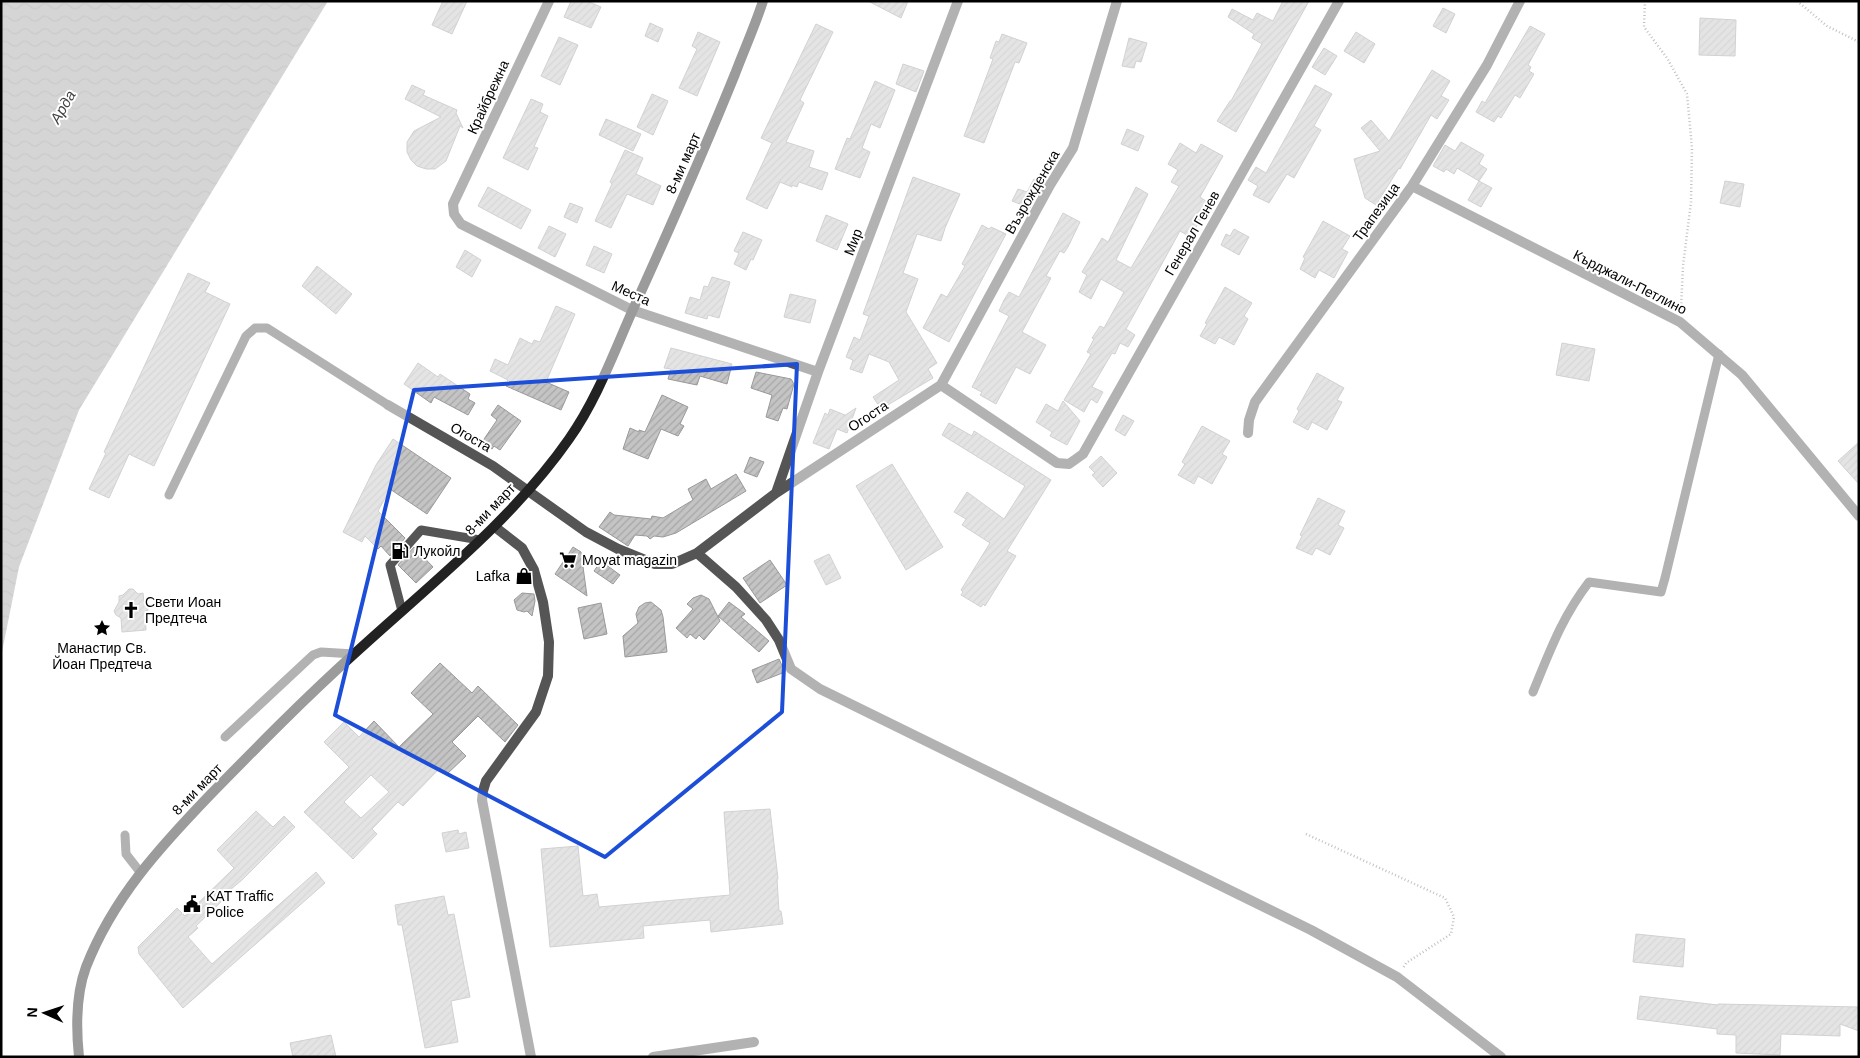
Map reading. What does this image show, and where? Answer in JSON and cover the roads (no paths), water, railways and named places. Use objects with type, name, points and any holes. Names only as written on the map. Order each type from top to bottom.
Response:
[{"type":"main road","name":"8-ми март","points":[[79,1057],[78,1008],[85,970],[110,917],[140,872],[182,824],[264,740],[354,654],[495,526],[546,470],[571,437],[599,389],[706,144],[763,1]]},
{"type":"street","name":"Крайбрежна","points":[[453,204],[549,1]]},
{"type":"street","name":"Мир","points":[[776,493],[818,372],[958,1]]},
{"type":"street","name":"Възрожденска","points":[[941,385],[1050,186],[1073,148],[1116,1]]},
{"type":"street","name":"Генерал Генев","points":[[941,385],[1057,463],[1069,464],[1082,454],[1340,1]]},
{"type":"street","name":"Трапезица","points":[[1248,433],[1249,420],[1255,402],[1412,186],[1487,65],[1520,1]]},
{"type":"street","name":"Кърджали-Петлино","points":[[1412,186],[1680,322],[1742,375],[1859,516]]},
{"type":"street","name":"Места","points":[[453,204],[454,214],[461,224],[632,310],[818,372]]},
{"type":"street","name":"Огоста","points":[[388,405],[493,466],[586,532],[640,559],[655,564],[672,564],[697,553],[776,493],[941,385]]},
{"type":"street","points":[[495,526],[522,548],[534,570],[543,602],[549,642],[548,676],[536,712],[486,781],[482,800],[531,1057]]},
{"type":"street","points":[[697,553],[736,587],[766,620],[779,640],[791,669],[820,689],[1311,930],[1397,977],[1501,1057]]},
{"type":"street","points":[[653,1057],[754,1042]]},
{"type":"lane","points":[[169,495],[246,336],[255,328],[267,328],[388,405]]},
{"type":"lane","points":[[1533,692],[1563,620],[1589,582],[1661,592],[1666,578],[1719,354]]},
{"type":"lane","points":[[402,611],[390,565],[421,530],[480,540]]},
{"type":"lane","points":[[225,737],[313,655],[321,652],[354,654]]},
{"type":"lane","points":[[125,835],[126,854],[140,872]]},
{"type":"water","name":"Арда","points":[[1,1],[328,1],[79,410],[19,567],[1,657]]},
{"type":"place","name":"Лукойл","points":[[400,551]]},
{"type":"place","name":"Moyat magazin","points":[[568,560]]},
{"type":"place","name":"Lafka","points":[[524,576]]},
{"type":"place","name":"Свети Иоан Предтеча","points":[[131,610]]},
{"type":"place","name":"Манастир Св. Йоан Предтеча","points":[[102,628]]},
{"type":"place","name":"KAT Traffic Police","points":[[192,904]]}]
